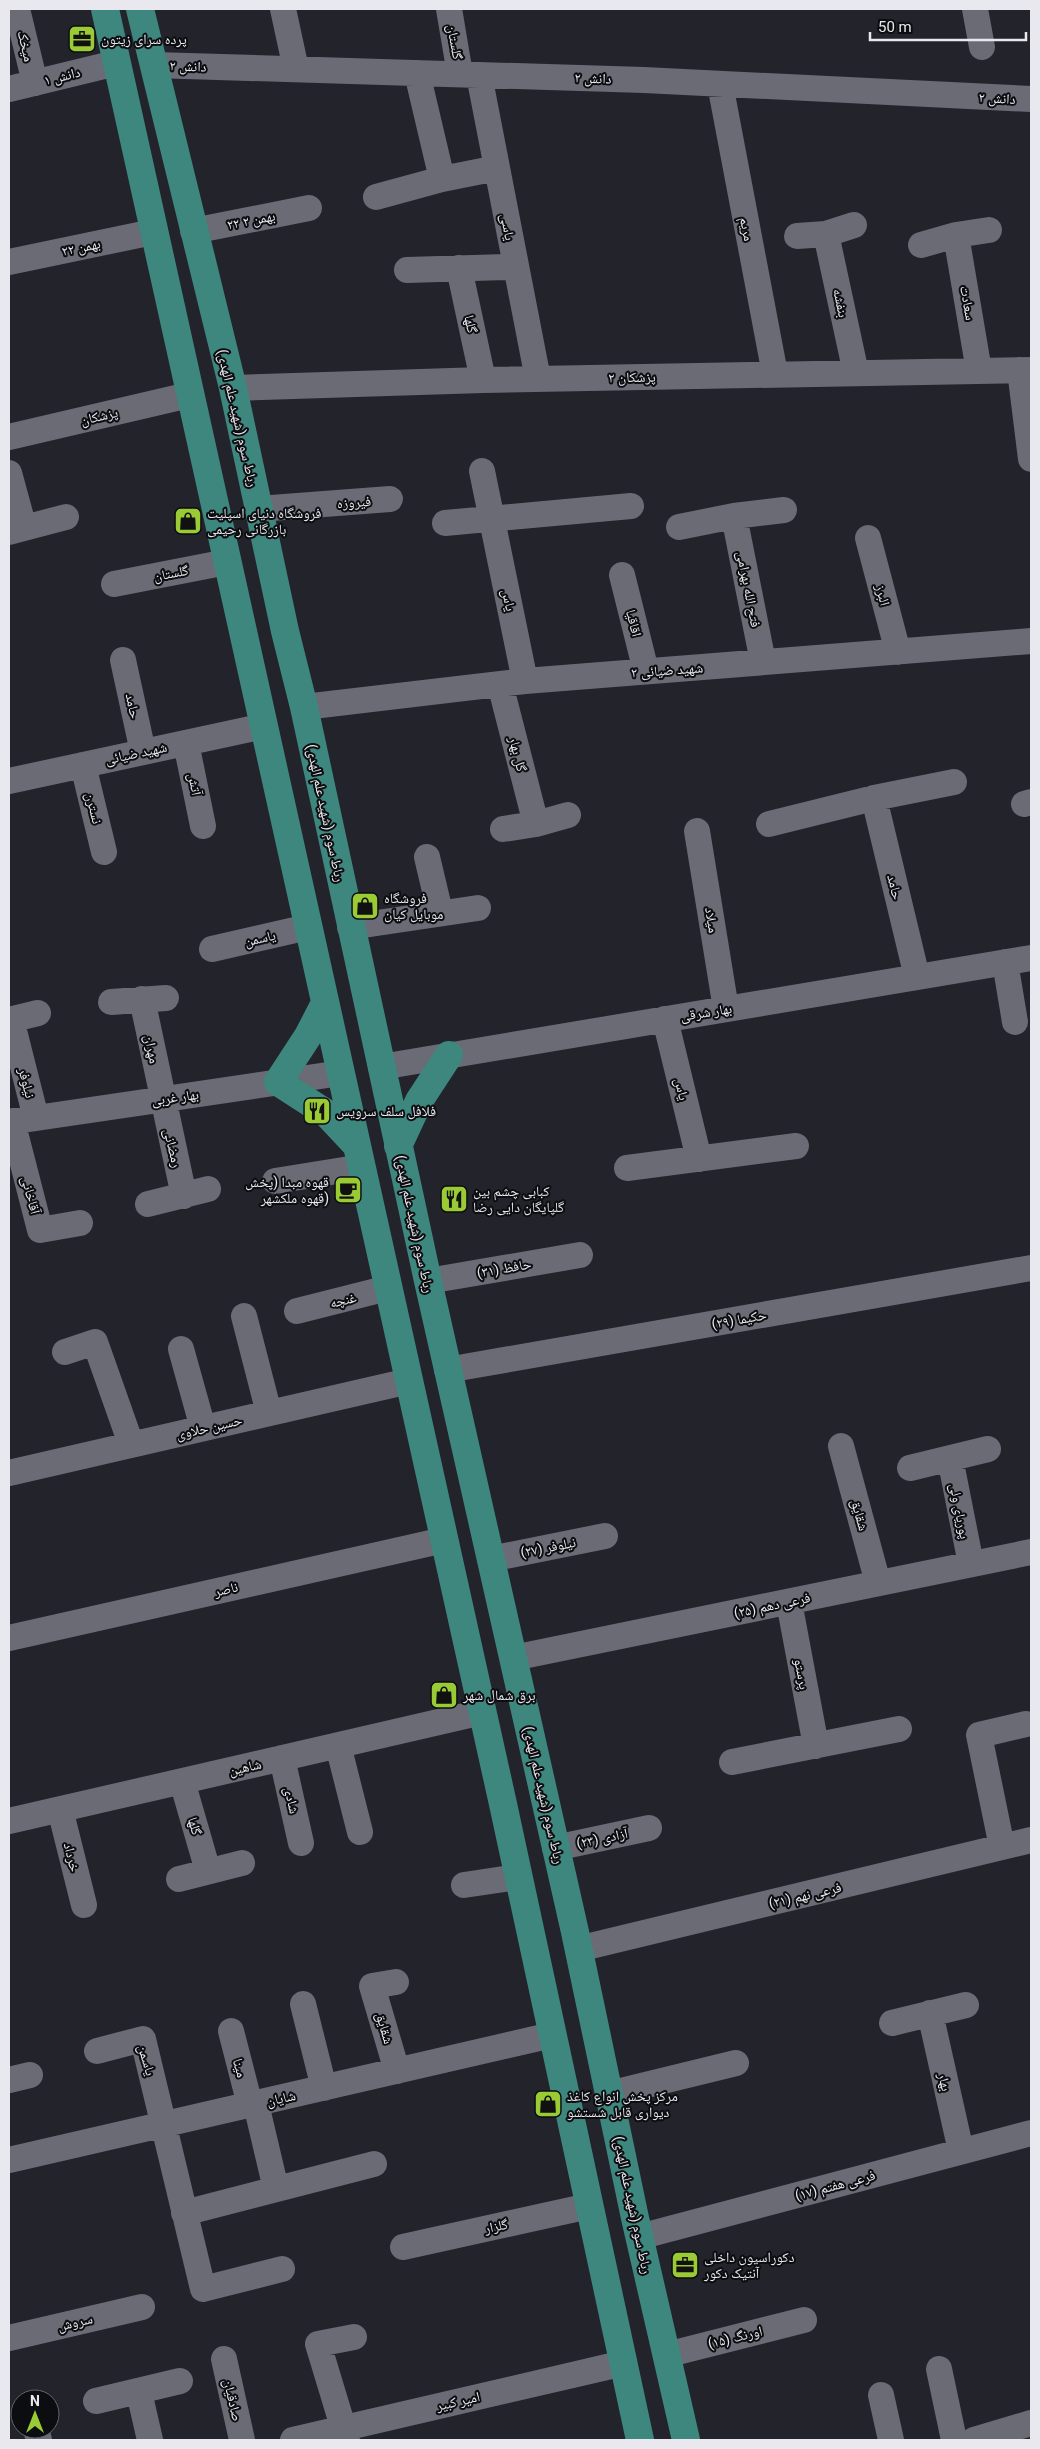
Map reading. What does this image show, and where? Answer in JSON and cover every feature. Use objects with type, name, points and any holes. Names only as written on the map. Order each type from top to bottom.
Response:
[{"type":"main road","points":[[104,9],[503,1804],[640,2440]]},
{"type":"main road","name":"رباط سوم (شهید علم الهدی)","points":[[140,9],[233,388],[285,631],[304,707],[398,1146],[567,1896],[639,2237],[686,2440]]},
{"type":"main road","points":[[199,436],[213,442],[229,514],[236,528],[249,524],[258,509]]},
{"type":"main road","points":[[230,574],[252,579],[264,590],[285,631]]},
{"type":"main road","points":[[325,1003],[308,1036],[278,1082],[326,1113],[359,1156]]},
{"type":"main road","points":[[398,1146],[418,1101],[449,1055]]},
{"type":"main road","points":[[341,1073],[381,1066]]},
{"type":"main road","points":[[503,1804],[517,1816],[534,1813],[545,1799]]},
{"type":"main road","points":[[524,1903],[536,1892],[552,1889],[567,1896]]},
{"type":"street","name":"میخک","points":[[17,9],[35,83]]},
{"type":"street","points":[[283,9],[296,70]]},
{"type":"street","name":"گلستان","points":[[449,9],[470,74]]},
{"type":"street","points":[[975,9],[982,47]]},
{"type":"street","name":"دانش ۱","points":[[9,90],[116,63]]},
{"type":"street","name":"دانش ۲","points":[[154,65],[470,74],[1031,99]]},
{"type":"street","points":[[417,73],[442,179]]},
{"type":"street","name":"یاسی","points":[[470,74],[497,168],[538,378]]},
{"type":"street","name":"مریم","points":[[720,84],[775,374]]},
{"type":"street","points":[[376,196],[442,179],[497,168]]},
{"type":"street","name":"۲۲ بهمن ۲","points":[[194,231],[309,208]]},
{"type":"street","points":[[797,236],[826,234],[854,225]]},
{"type":"street","points":[[921,245],[956,235],[989,230]]},
{"type":"street","name":"۲۲ بهمن","points":[[9,262],[153,232]]},
{"type":"street","name":"بنفشه","points":[[826,234],[856,373]]},
{"type":"street","name":"سعادت","points":[[956,235],[979,371]]},
{"type":"street","points":[[407,270],[506,267]]},
{"type":"street","name":"گلها","points":[[459,268],[483,380]]},
{"type":"street","points":[[1026,370],[1031,459]]},
{"type":"street","name":"پزشکان ۲","points":[[233,388],[538,378],[1026,370]]},
{"type":"street","name":"پزشکان","points":[[9,437],[189,395]]},
{"type":"street","name":"یاس","points":[[482,471],[492,520],[513,682]]},
{"type":"street","points":[[9,473],[16,530],[66,517]]},
{"type":"street","name":"فیروزه","points":[[258,509],[390,499]]},
{"type":"street","points":[[445,523],[630,506]]},
{"type":"street","points":[[679,527],[734,516],[784,510]]},
{"type":"street","name":"فتح الله بهرامی","points":[[734,516],[763,662]]},
{"type":"street","name":"البرز","points":[[868,538],[898,652]]},
{"type":"street","name":"گلستان","points":[[114,584],[230,574]]},
{"type":"street","name":"اقاقیا","points":[[622,575],[646,671]]},
{"type":"street","name":"شهید ضیائی ۲","points":[[304,707],[513,682],[1031,641]]},
{"type":"street","name":"حامد","points":[[123,660],[143,752]]},
{"type":"street","name":"گل بهار","points":[[513,682],[536,824]]},
{"type":"street","name":"شهید ضیائی","points":[[9,781],[264,726]]},
{"type":"street","name":"آتش","points":[[186,743],[203,826]]},
{"type":"street","name":"نسترن","points":[[83,765],[104,852]]},
{"type":"street","points":[[769,824],[874,798],[954,782]]},
{"type":"street","name":"حامد","points":[[874,798],[917,977]]},
{"type":"street","points":[[503,829],[536,824],[568,815]]},
{"type":"street","name":"میلاد","points":[[697,831],[726,1009]]},
{"type":"street","points":[[427,857],[440,912]]},
{"type":"street","points":[[350,927],[440,912],[478,908]]},
{"type":"street","name":"یاسمن","points":[[212,949],[308,927]]},
{"type":"street","name":"بهار شرقی","points":[[381,1066],[1031,958]]},
{"type":"street","points":[[1005,962],[1015,1022]]},
{"type":"street","name":"مهران","points":[[111,1002],[154,999],[162,1099]]},
{"type":"street","points":[[10,1020],[38,1013]]},
{"type":"street","name":"یاس","points":[[665,1019],[699,1159]]},
{"type":"street","name":"نیلوفر","points":[[10,1020],[19,1120]]},
{"type":"street","name":"بهار غربی","points":[[19,1120],[341,1073]]},
{"type":"street","name":"رمضانی","points":[[148,1204],[196,1193],[162,1099]]},
{"type":"street","name":"آقاخانی","points":[[19,1120],[40,1230],[80,1223]]},
{"type":"street","points":[[627,1168],[796,1146]]},
{"type":"street","points":[[276,1181],[359,1156]]},
{"type":"street","name":"حافظ (۳۱)","points":[[428,1281],[580,1255]]},
{"type":"street","name":"حکیما (۲۹)","points":[[448,1370],[1031,1268]]},
{"type":"street","name":"غنچه","points":[[297,1311],[388,1288]]},
{"type":"street","points":[[244,1316],[269,1413]]},
{"type":"street","points":[[65,1352],[95,1342],[131,1444]]},
{"type":"street","points":[[181,1349],[203,1428]]},
{"type":"street","name":"حسین حلاوی","points":[[9,1471],[409,1381]]},
{"type":"street","name":"شقایق","points":[[841,1446],[878,1583]]},
{"type":"street","points":[[910,1468],[988,1449]]},
{"type":"street","name":"پوریای ولی","points":[[950,1458],[971,1564]]},
{"type":"street","name":"نیلوفر (۲۷)","points":[[490,1559],[605,1536]]},
{"type":"street","name":"ناصر","points":[[9,1638],[444,1540]]},
{"type":"street","name":"فرعی دهم (۲۵)","points":[[513,1658],[1031,1552]]},
{"type":"street","name":"پرستو","points":[[789,1602],[816,1746]]},
{"type":"street","name":"شاهین","points":[[9,1821],[482,1712]]},
{"type":"street","points":[[1002,1848],[979,1735],[1026,1724]]},
{"type":"street","points":[[732,1762],[899,1729]]},
{"type":"street","points":[[338,1745],[360,1832]]},
{"type":"street","name":"شادی","points":[[282,1758],[302,1843]]},
{"type":"street","name":"گلها","points":[[182,1781],[208,1871]]},
{"type":"street","name":"خرداد","points":[[60,1810],[84,1905]]},
{"type":"street","name":"آزادی (۲۳)","points":[[556,1848],[650,1828]]},
{"type":"street","name":"فرعی نهم (۲۱)","points":[[578,1949],[1031,1840]]},
{"type":"street","points":[[180,1878],[242,1863]]},
{"type":"street","points":[[464,1885],[518,1877]]},
{"type":"street","name":"شقایق","points":[[384,1984],[397,2071]]},
{"type":"street","points":[[303,2004],[324,2088]]},
{"type":"street","points":[[892,2022],[966,2005]]},
{"type":"street","name":"بهار","points":[[930,2013],[961,2151]]},
{"type":"street","name":"مینا","points":[[231,2031],[276,2189]]},
{"type":"street","name":"شایان","points":[[9,2160],[552,2035]]},
{"type":"street","name":"یاسمن","points":[[97,2051],[143,2039],[163,2125]]},
{"type":"street","points":[[609,2094],[736,2063]]},
{"type":"street","points":[[163,2125],[202,2289],[282,2270]]},
{"type":"street","name":"فرعی هفتم (۱۷)","points":[[639,2237],[1031,2133]]},
{"type":"street","points":[[184,2213],[374,2164]]},
{"type":"street","name":"گلزار","points":[[403,2247],[589,2206]]},
{"type":"street","name":"سروش","points":[[9,2338],[142,2307]]},
{"type":"street","name":"اورنگ (۱۵)","points":[[666,2355],[804,2320]]},
{"type":"street","points":[[345,2434],[318,2344],[354,2336]]},
{"type":"street","name":"صادقیان","points":[[224,2359],[242,2440]]},
{"type":"street","name":"امیر کبیر","points":[[294,2440],[345,2434],[624,2363]]},
{"type":"street","points":[[938,2369],[954,2440]]},
{"type":"street","points":[[96,2401],[180,2381]]},
{"type":"street","points":[[140,2392],[150,2440]]},
{"type":"street","points":[[881,2394],[891,2440]]},
{"type":"street","points":[[974,2440],[1031,2423]]},
{"type":"place","name":"پرده سرای زیتون","points":[[82,39]]},
{"type":"place","name":"فروشگاه دنیای اسپلیت بازرگانی رحیمی","points":[[188,521]]},
{"type":"place","name":"فروشگاه موبایل کیان","points":[[365,906]]},
{"type":"place","name":"فلافل سلف سرویس","points":[[317,1111]]},
{"type":"place","name":"قهوه مبدا (پخش قهوه ملکشهر)","points":[[348,1190]]},
{"type":"place","name":"کبابی چشم بین گلپایگان دایی رضا","points":[[454,1199]]},
{"type":"place","name":"برق شمال شهر","points":[[444,1695]]},
{"type":"place","name":"مرکز پخش انواع کاغذ دیواری قابل شستشو","points":[[548,2104]]},
{"type":"place","name":"دکوراسیون داخلی آنتیک دکور","points":[[685,2265]]}]
